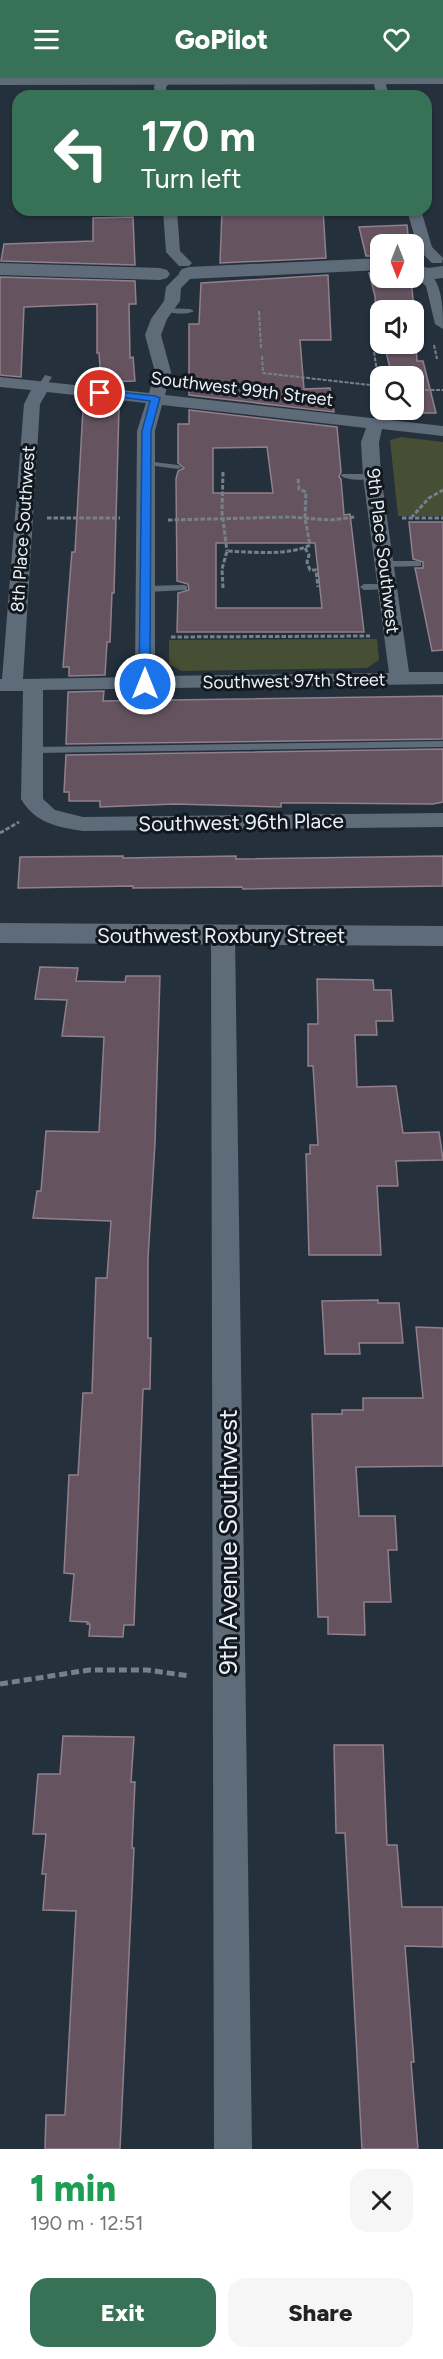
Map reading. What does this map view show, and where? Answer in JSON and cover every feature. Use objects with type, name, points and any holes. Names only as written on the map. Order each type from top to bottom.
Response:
[{"type":"street","points":[[0,81],[46,80],[165,85],[383,78],[443,79]]},
{"type":"street","points":[[145,684],[146,431],[163,372],[153,335],[159,319],[172,301],[174,269],[170,216]]},
{"type":"street","points":[[415,216],[426,267],[443,324]]},
{"type":"street","points":[[317,268],[370,265]]},
{"type":"street","points":[[0,269],[370,270]]},
{"type":"street","name":"Southwest 99th Street","points":[[0,382],[45,381],[155,398],[443,431]]},
{"type":"street","name":"8th Place Southwest","points":[[33,816],[33,750],[15,685],[32,404],[45,381]]},
{"type":"street","name":"9th Place Southwest","points":[[375,424],[370,442],[372,476],[400,679]]},
{"type":"street","name":"Southwest 97th Street","points":[[15,685],[443,678]]},
{"type":"street","name":"Southwest 96th Place","points":[[33,816],[83,824],[443,820]]},
{"type":"street","name":"Southwest Roxbury Street","points":[[0,933],[443,936]]},
{"type":"street","name":"9th Avenue Southwest","points":[[223,936],[233,2149]]},
{"type":"lane","points":[[167,310],[190,311]]},
{"type":"lane","points":[[147,463],[178,467]]},
{"type":"lane","points":[[345,477],[372,476]]},
{"type":"lane","points":[[384,564],[418,564]]},
{"type":"lane","points":[[364,587],[387,587]]},
{"type":"lane","points":[[146,589],[184,588]]},
{"type":"lane","points":[[33,750],[443,744]]},
{"type":"path","points":[[259,311],[261,348]]},
{"type":"path","points":[[434,345],[437,358]]},
{"type":"path","points":[[262,356],[263,373],[370,385]]},
{"type":"path","points":[[424,390],[443,390]]},
{"type":"path","points":[[223,472],[225,484],[222,491],[223,542],[226,551],[222,569],[223,588]]},
{"type":"path","points":[[226,551],[267,552],[305,548],[309,545],[305,518],[306,492],[299,489],[298,477]]},
{"type":"path","points":[[443,490],[431,496],[411,518],[443,518]]},
{"type":"path","points":[[46,518],[113,517]]},
{"type":"path","points":[[164,520],[224,518],[330,520],[361,517]]},
{"type":"path","points":[[305,548],[309,555],[307,562],[310,570],[316,570],[318,587]]},
{"type":"path","points":[[165,637],[380,636]]},
{"type":"path","points":[[0,833],[2,828],[33,816]]},
{"type":"path","points":[[0,1684],[89,1670],[147,1670],[190,1676]]},
{"type":"green space","points":[[401,437],[443,442],[443,516],[398,516],[390,440]]},
{"type":"green space","points":[[377,639],[379,660],[367,668],[181,671],[169,664],[169,640]]},
{"type":"building","points":[[222,216],[323,216],[326,258],[220,263]]},
{"type":"building","points":[[133,217],[135,265],[1,261],[4,244],[93,241],[93,218]]},
{"type":"building","points":[[407,225],[408,234],[370,234],[370,256],[366,256],[359,227]]},
{"type":"building","points":[[328,275],[331,340],[300,340],[304,389],[330,388],[334,412],[189,395],[189,324],[199,324],[201,283]]},
{"type":"building","points":[[0,277],[135,281],[136,304],[129,304],[130,358],[133,357],[135,381],[101,382],[99,353],[97,353],[97,304],[24,307],[21,377],[0,375]]},
{"type":"building","points":[[373,288],[412,288],[413,300],[375,300]]},
{"type":"building","points":[[386,354],[417,354],[417,361],[423,361],[436,413],[424,413],[424,366],[390,366]]},
{"type":"building","points":[[119,408],[114,593],[112,593],[110,642],[107,642],[105,675],[69,676],[69,667],[63,667],[72,552],[75,552],[83,409]]},
{"type":"building","points":[[189,410],[337,427],[341,472],[339,477],[344,515],[350,514],[364,632],[177,632],[178,593],[189,590],[188,584],[177,581],[176,479],[178,471],[184,468],[178,463],[178,424],[189,424]],"holes":[[[267,447],[273,493],[213,493],[213,448]],[[216,543],[315,543],[322,608],[216,608]]]},
{"type":"building","points":[[409,522],[443,522],[443,650],[432,651],[415,568],[423,568],[423,562],[413,559]]},
{"type":"building","points":[[104,691],[103,701],[443,696],[443,739],[66,744],[68,692]]},
{"type":"building","points":[[443,749],[443,802],[433,804],[281,803],[281,807],[175,804],[100,807],[100,801],[69,801],[69,792],[64,792],[66,755]]},
{"type":"building","points":[[123,856],[123,858],[236,856],[236,859],[443,856],[443,886],[243,889],[242,887],[133,888],[133,886],[18,888],[20,857]]},
{"type":"building","points":[[40,967],[78,968],[76,981],[125,982],[126,976],[160,976],[155,1143],[148,1258],[150,1389],[143,1389],[134,1625],[124,1625],[123,1637],[89,1636],[90,1624],[87,1624],[88,1622],[70,1621],[74,1574],[64,1573],[69,1475],[78,1475],[83,1393],[92,1393],[96,1278],[107,1278],[111,1221],[33,1218],[37,1191],[41,1191],[46,1131],[99,1132],[104,1037],[62,1036],[67,1000],[35,999]]},
{"type":"building","points":[[317,979],[373,980],[374,990],[391,990],[393,1021],[376,1021],[377,1035],[355,1035],[357,1087],[396,1086],[403,1133],[439,1132],[443,1160],[396,1161],[398,1186],[377,1186],[381,1255],[309,1255],[306,1154],[310,1154],[310,1145],[318,1145],[313,1066],[308,1066],[308,1024],[318,1024]]},
{"type":"building","points":[[378,1300],[378,1303],[399,1303],[403,1343],[359,1343],[360,1354],[325,1354],[322,1301]]},
{"type":"building","points":[[416,1327],[443,1328],[443,1466],[356,1467],[359,1516],[395,1516],[397,1550],[388,1550],[391,1602],[364,1602],[365,1635],[328,1634],[328,1617],[318,1617],[312,1414],[342,1414],[342,1410],[363,1410],[363,1398],[423,1398]]},
{"type":"building","points":[[63,1736],[134,1737],[131,1782],[135,1782],[132,1848],[134,1848],[120,2149],[45,2149],[46,2115],[65,2115],[76,1911],[43,1910],[46,1874],[42,1874],[46,1834],[33,1834],[38,1774],[60,1774]]},
{"type":"building","points":[[334,1745],[383,1745],[387,1845],[397,1845],[402,1907],[443,1907],[443,1947],[405,1946],[418,2149],[362,2149],[345,1833],[336,1833]]},
{"type":"route","points":[[100,393],[155,398],[146,431],[145,684]]}]
